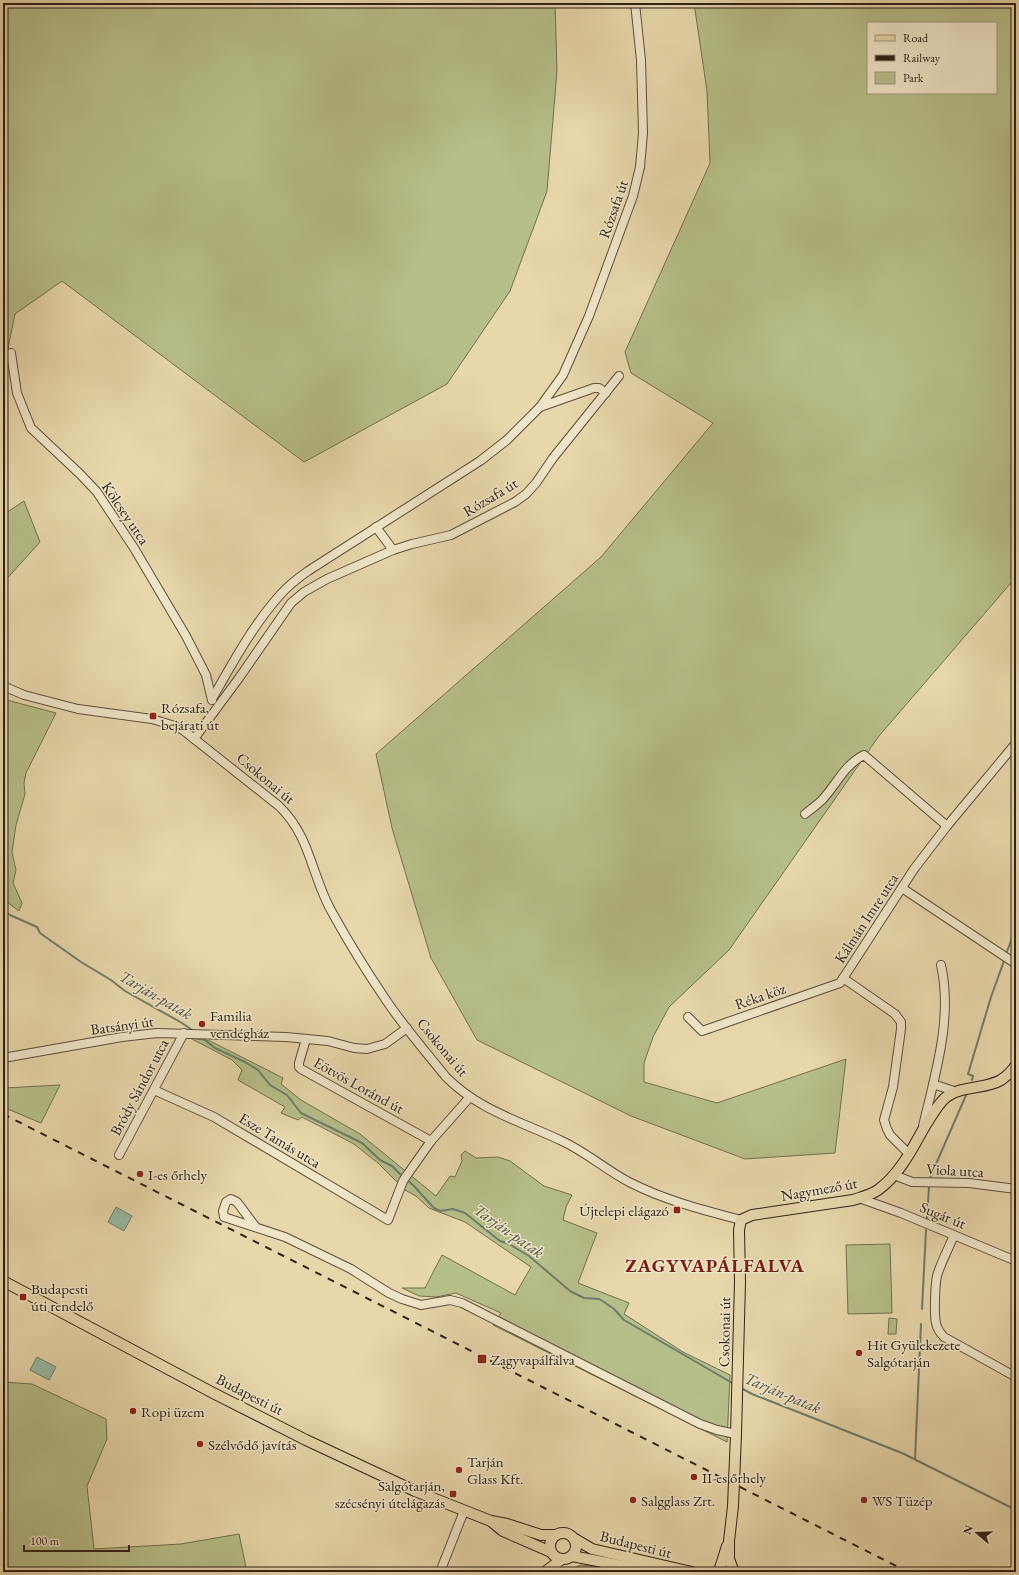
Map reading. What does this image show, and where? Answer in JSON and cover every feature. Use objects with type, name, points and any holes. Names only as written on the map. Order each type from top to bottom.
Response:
[{"type":"main road","name":"Nagymező út","points":[[741,1220],[752,1214],[807,1208],[859,1198],[877,1190],[894,1175],[909,1154],[940,1102],[957,1092],[999,1081],[1009,1074],[1016,1065]]},
{"type":"main road","name":"Csokonai út","points":[[729,1541],[733,1506],[736,1434],[740,1282],[739,1230],[741,1220]]},
{"type":"main road","name":"Budapesti út","points":[[3,1281],[215,1394],[306,1440],[415,1491],[491,1521],[507,1524],[541,1535],[556,1535]]},
{"type":"main road","name":"Budapesti út","points":[[491,1521],[503,1530],[552,1553]]},
{"type":"main road","points":[[542,1572],[552,1553],[551,1541],[556,1535],[564,1533],[572,1536],[575,1539],[576,1548],[572,1556],[562,1559],[545,1572]]},
{"type":"main road","name":"Budapesti út","points":[[575,1539],[592,1549],[692,1572]]},
{"type":"main road","points":[[717,1570],[729,1541]]},
{"type":"main road","points":[[729,1541],[730,1559],[735,1572]]},
{"type":"main road","points":[[552,1553],[562,1559]]},
{"type":"main road","name":"Budapesti út","points":[[572,1556],[654,1572]]},
{"type":"main road","points":[[717,1570],[728,1568],[735,1572]]},
{"type":"street","name":"Rózsafa út","points":[[212,699],[262,617],[280,595],[308,571],[480,461],[507,440],[540,407],[563,375],[589,316],[637,181],[642,156],[643,133],[641,60],[635,3]]},
{"type":"street","name":"Kölcsey utca","points":[[11,353],[17,393],[31,428],[97,492],[134,548],[186,636],[206,675],[212,699]]},
{"type":"street","name":"Rózsafa út","points":[[194,739],[291,603],[304,592],[327,579],[393,550],[451,535],[515,502],[526,494],[536,483],[594,405],[619,376]]},
{"type":"street","name":"Rózsafa út","points":[[540,407],[594,388],[599,388],[606,392]]},
{"type":"street","points":[[376,527],[393,550]]},
{"type":"street","name":"Csokonai út","points":[[3,686],[24,694],[78,709],[152,719],[175,726],[194,739],[279,806],[292,820],[307,847],[324,897],[333,915],[386,1000],[446,1077],[469,1098],[510,1119],[562,1141],[584,1153],[620,1177],[644,1189],[682,1203],[741,1220]]},
{"type":"street","points":[[212,699],[217,708]]},
{"type":"street","name":"Kálmán Imre utca","points":[[909,1154],[890,1135],[884,1120],[893,1087],[901,1022],[895,1014],[843,978],[914,869],[947,826],[1016,743]]},
{"type":"street","points":[[805,814],[822,801],[842,773],[857,759],[864,755],[947,826]]},
{"type":"street","points":[[902,888],[1016,964]]},
{"type":"street","name":"Nagymező út","points":[[921,1133],[939,1057],[945,1007],[944,983],[941,965]]},
{"type":"street","name":"Réka köz","points":[[688,1017],[702,1031],[840,983],[843,978]]},
{"type":"street","name":"Batsányi út","points":[[3,1058],[122,1037],[157,1033],[306,1038],[333,1042],[367,1050],[385,1044],[407,1028]]},
{"type":"street","name":"Bródy Sándor utca","points":[[119,1155],[154,1090],[188,1033]]},
{"type":"street","name":"Eötvös Loránd út","points":[[306,1038],[299,1063],[299,1067],[301,1069],[431,1140]]},
{"type":"street","points":[[933,1084],[957,1092]]},
{"type":"street","name":"Esze Tamás utca","points":[[154,1090],[214,1117],[388,1220],[405,1178],[431,1140]]},
{"type":"street","points":[[431,1140],[469,1098]]},
{"type":"street","name":"Viola utca","points":[[894,1175],[912,1182],[970,1183],[1016,1189]]},
{"type":"street","name":"Sugár út","points":[[859,1198],[937,1228],[1016,1261]]},
{"type":"street","points":[[255,1226],[285,1237],[351,1268],[389,1293],[402,1299],[421,1305],[450,1300],[457,1301],[700,1424],[716,1430],[736,1434]]},
{"type":"street","points":[[954,1235],[940,1267],[936,1281],[935,1315],[938,1330],[944,1337],[1016,1377]]},
{"type":"street","points":[[440,1572],[464,1511]]},
{"type":"green space","points":[[3,3],[555,3],[557,71],[547,191],[510,291],[447,384],[304,462],[62,281],[15,314],[3,373]]},
{"type":"green space","points":[[694,3],[1016,3],[1016,577],[879,736],[729,950],[669,1007],[653,1037],[644,1063],[644,1082],[717,1103],[846,1059],[835,1153],[745,1159],[631,1116],[477,1040],[431,958],[392,828],[376,754],[601,557],[713,423],[631,373],[625,352],[710,163],[707,91]]},
{"type":"green space","points":[[24,501],[40,542],[3,583],[3,515]]},
{"type":"green space","points":[[3,699],[56,713],[26,773],[24,783],[25,794],[16,825],[12,852],[16,870],[13,883],[22,903],[19,911],[3,899]]},
{"type":"green space","points":[[190,1038],[210,1041],[283,1078],[281,1084],[301,1100],[360,1134],[436,1196],[450,1176],[455,1177],[462,1161],[461,1155],[465,1151],[476,1158],[498,1157],[510,1161],[544,1186],[572,1195],[566,1207],[563,1220],[597,1233],[578,1283],[629,1303],[624,1314],[683,1352],[730,1375],[727,1442],[493,1325],[501,1313],[456,1293],[436,1297],[419,1296],[402,1288],[425,1288],[442,1255],[515,1295],[531,1267],[465,1222],[429,1208],[416,1196],[405,1190],[379,1164],[354,1144],[302,1117],[298,1120],[281,1113],[285,1107],[238,1080],[242,1070],[232,1060]]},
{"type":"green space","points":[[60,1085],[41,1123],[3,1107],[4,1088]]},
{"type":"green space","points":[[890,1244],[892,1313],[848,1314],[846,1245]]},
{"type":"green space","points":[[889,1318],[897,1319],[896,1334],[888,1334]]},
{"type":"green space","points":[[3,1382],[32,1384],[106,1419],[107,1439],[87,1486],[94,1549],[181,1544],[239,1534],[247,1572],[3,1572]]},
{"type":"green space","points":[[581,1565],[606,1567],[624,1572],[564,1572]]},
{"type":"shaded area","points":[[116,1207],[132,1216],[124,1231],[108,1222]]},
{"type":"shaded area","points":[[37,1357],[56,1367],[49,1380],[30,1370]]},
{"type":"waterway","points":[[1006,954],[1014,933],[1016,907]]},
{"type":"waterway","name":"Tarján-patak","points":[[3,910],[10,915],[37,927],[40,933],[81,962],[111,980],[125,991],[195,1032]]},
{"type":"waterway","points":[[972,1080],[973,1076],[968,1074],[991,997],[1005,958]]},
{"type":"waterway","name":"Tarján-patak","points":[[201,1037],[215,1048],[245,1062],[258,1070],[270,1085],[287,1095],[301,1113],[362,1143],[380,1160],[392,1166],[403,1177]]},
{"type":"waterway","points":[[929,1180],[967,1093]]},
{"type":"waterway","name":"Tarján-patak","points":[[406,1179],[434,1208],[440,1211],[453,1209],[465,1213],[500,1241],[509,1244],[529,1256],[570,1291],[584,1298],[599,1299],[614,1309],[624,1320],[734,1384]]},
{"type":"waterway","points":[[927,1218],[929,1187]]},
{"type":"waterway","points":[[922,1309],[926,1230]]},
{"type":"waterway","points":[[915,1459],[921,1324]]},
{"type":"waterway","name":"Tarján-patak","points":[[741,1388],[752,1394],[902,1453],[1016,1510]]},
{"type":"railway","points":[[3,1114],[908,1572]]},
{"type":"place","name":"Rózsafa, bejárati út","points":[[153,716]]},
{"type":"place","name":"Familia vendégház","points":[[202,1024]]},
{"type":"place","name":"I-es őrhely","points":[[140,1174]]},
{"type":"place","name":"Újtelepi elágazó","points":[[677,1210]]},
{"type":"place","name":"Budapesti úti rendelő","points":[[23,1297]]},
{"type":"place","name":"Hit Gyülekezete Salgótarján","points":[[859,1353]]},
{"type":"place","name":"Zagyvapálfalva","points":[[482,1359]]},
{"type":"place","name":"Ropi üzem","points":[[133,1411]]},
{"type":"place","name":"Szélvődő javítás","points":[[200,1444]]},
{"type":"place","name":"Tarján Glass Kft.","points":[[459,1470]]},
{"type":"place","name":"II-es őrhely","points":[[694,1477]]},
{"type":"place","name":"Salgótarján, szécsényi útelágazás","points":[[453,1494]]},
{"type":"place","name":"Salgglass Zrt.","points":[[633,1500]]},
{"type":"place","name":"WS Tüzép","points":[[864,1500]]},
{"type":"district","name":"ZAGYVAPÁLFALVA","points":[[715,1265]]}]
